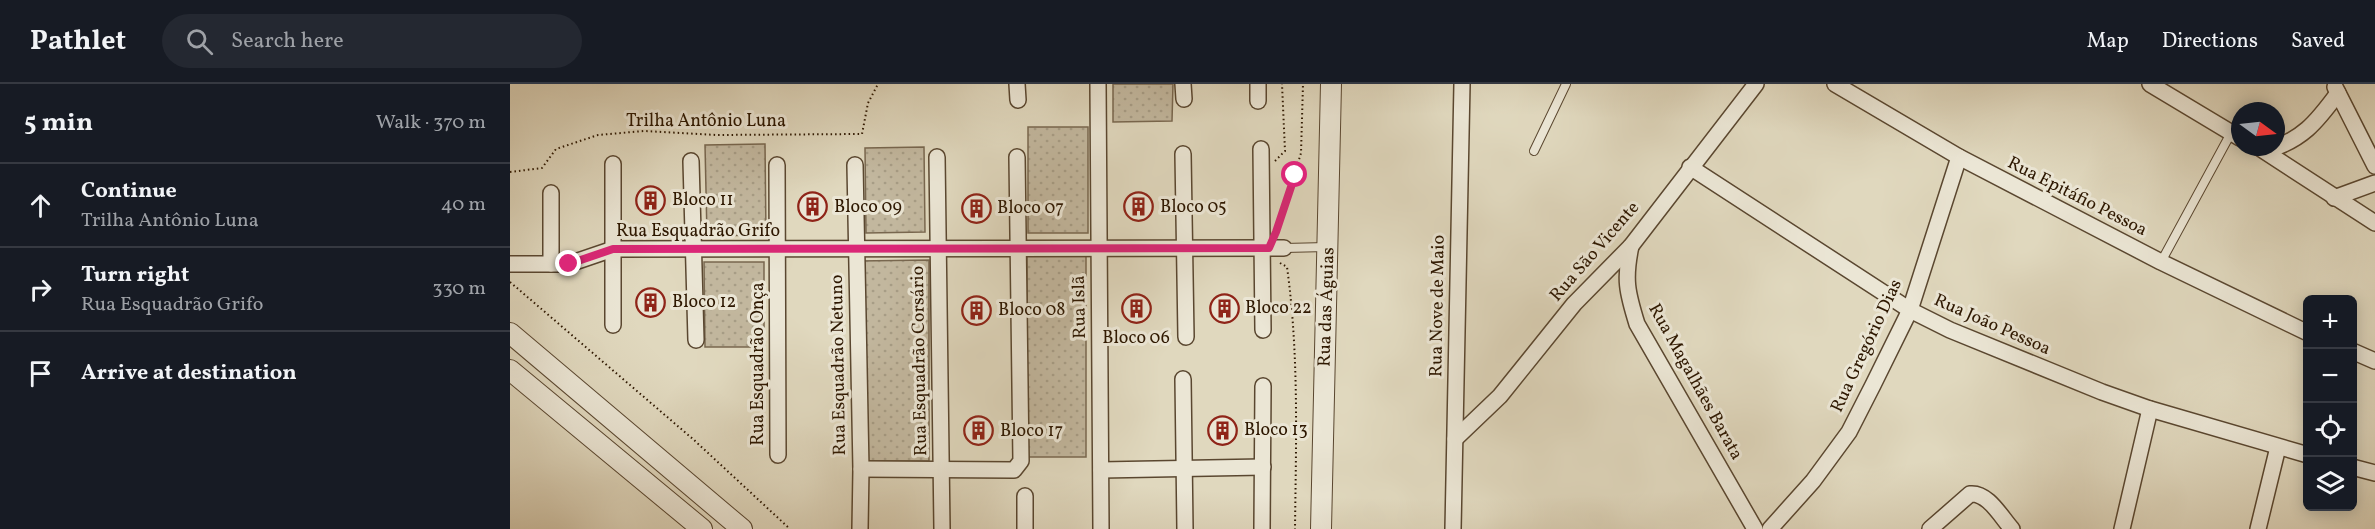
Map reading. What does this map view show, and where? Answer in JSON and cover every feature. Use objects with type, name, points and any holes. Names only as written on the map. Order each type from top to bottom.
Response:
[{"type":"street","points":[[1017,84],[1018,100]]},
{"type":"street","name":"Rua Islã","points":[[1098,84],[1101,529]]},
{"type":"street","points":[[1258,84],[1258,101]]},
{"type":"street","name":"Rua das Águias","points":[[1321,529],[1332,84]]},
{"type":"street","name":"Rua Nove de Maio","points":[[1453,529],[1462,84]]},
{"type":"street","name":"Rua São Vicente","points":[[1455,439],[1500,396],[1574,304],[1630,246],[1756,84]]},
{"type":"street","name":"Rua Epitáfio Pessoa","points":[[1835,84],[1959,158],[2161,262],[2303,331]]},
{"type":"street","points":[[2150,84],[2231,133]]},
{"type":"street","points":[[2285,145],[2303,135],[2322,115],[2336,89]]},
{"type":"street","points":[[2336,89],[2375,166]]},
{"type":"street","points":[[1261,149],[1271,248],[1263,330]]},
{"type":"street","points":[[1183,154],[1186,337]]},
{"type":"street","points":[[2272,156],[2375,223]]},
{"type":"street","name":"Rua Esquadrão Corsário","points":[[937,157],[942,529]]},
{"type":"street","points":[[861,469],[1014,470],[1021,461],[1017,157]]},
{"type":"street","name":"Rua Gregório Dias","points":[[1770,529],[1813,481],[1849,432],[1910,310],[1959,158]]},
{"type":"street","points":[[692,161],[696,340]]},
{"type":"street","points":[[613,164],[614,325]]},
{"type":"street","name":"Rua Esquadrão Onça","points":[[777,165],[778,455]]},
{"type":"street","name":"Rua Esquadrão Netuno","points":[[855,165],[861,469],[860,529]]},
{"type":"street","name":"Rua João Pessoa","points":[[1690,167],[1910,310],[1950,330],[2150,409],[2303,454]]},
{"type":"street","points":[[2334,198],[2375,183]]},
{"type":"street","points":[[551,193],[551,264]]},
{"type":"street","name":"Rua Magalhães Barata","points":[[1630,246],[1626,273],[1628,293],[1637,324],[1755,529]]},
{"type":"street","name":"Rua Esquadrão Grifo","points":[[510,264],[569,264],[613,249],[1271,248]]},
{"type":"street","points":[[510,333],[742,529]]},
{"type":"street","points":[[2357,353],[2375,361]]},
{"type":"street","points":[[510,370],[702,529]]},
{"type":"street","points":[[1183,379],[1185,529]]},
{"type":"street","points":[[1262,529],[1263,386]]},
{"type":"street","points":[[2122,529],[2150,409]]},
{"type":"street","points":[[2258,529],[2278,447]]},
{"type":"street","points":[[1101,470],[1263,467]]},
{"type":"street","points":[[2357,468],[2375,473]]},
{"type":"street","points":[[1930,529],[1970,494],[1975,494],[1987,499],[2012,529]]},
{"type":"street","points":[[1025,496],[1025,529]]},
{"type":"lane","points":[[1534,151],[1566,84]]},
{"type":"lane","points":[[2161,262],[2231,142]]},
{"type":"lane","points":[[1271,248],[1329,247]]},
{"type":"path","name":"Trilha Antônio Luna","points":[[510,172],[542,168],[556,149],[598,135],[644,131],[717,135],[862,134],[868,103],[878,84]]},
{"type":"path","points":[[1269,167],[1284,152],[1282,84]]},
{"type":"path","points":[[1295,529],[1294,318],[1287,267],[1271,256],[1271,248],[1301,153],[1303,84]]},
{"type":"path","points":[[510,282],[694,440],[790,529]]},
{"type":"shaded area","points":[[1113,84],[1173,84],[1172,121],[1113,122]]},
{"type":"shaded area","points":[[1028,127],[1088,127],[1088,233],[1028,233]]},
{"type":"shaded area","points":[[765,144],[766,235],[707,236],[705,145]]},
{"type":"shaded area","points":[[924,147],[925,232],[866,233],[865,148]]},
{"type":"shaded area","points":[[1027,255],[1086,255],[1086,457],[1027,457]]},
{"type":"shaded area","points":[[929,260],[929,461],[858,461],[858,261]]},
{"type":"shaded area","points":[[704,262],[764,262],[764,347],[705,347]]},
{"type":"place","name":"Bloco 11","points":[[651,200]]},
{"type":"place","name":"Bloco 09","points":[[813,207]]},
{"type":"place","name":"Bloco 05","points":[[1139,207]]},
{"type":"place","name":"Bloco 07","points":[[976,208]]},
{"type":"place","name":"Bloco 12","points":[[651,302]]},
{"type":"place","name":"Bloco 22","points":[[1224,308]]},
{"type":"place","name":"Bloco 06","points":[[1136,309]]},
{"type":"place","name":"Bloco 08","points":[[977,310]]},
{"type":"place","name":"Bloco 13","points":[[1223,430]]},
{"type":"place","name":"Bloco 17","points":[[979,431]]},
{"type":"route","points":[[569,264],[613,249],[1269,248],[1295,175]]}]
